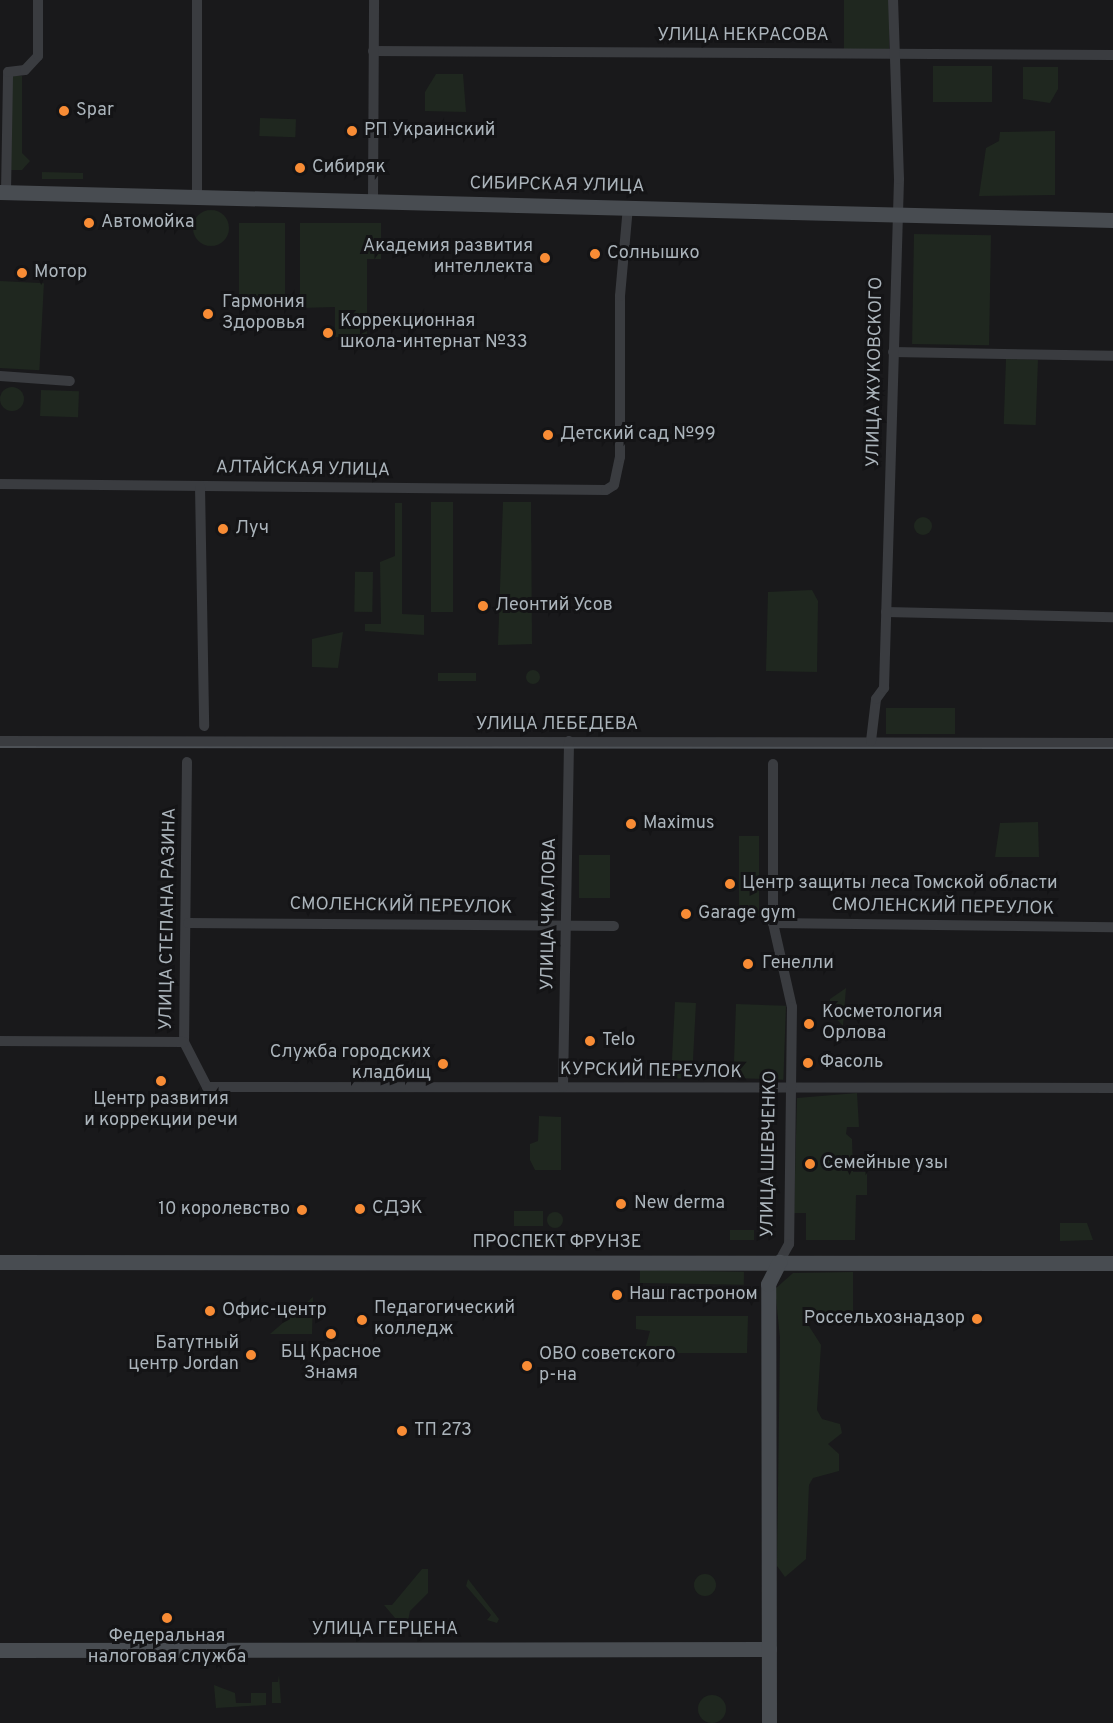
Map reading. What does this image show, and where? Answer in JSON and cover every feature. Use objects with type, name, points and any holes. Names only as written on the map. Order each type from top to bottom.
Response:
[{"type":"main road","name":"СИБИРСКАЯ УЛИЦА","points":[[3,192],[1113,220]]},
{"type":"main road","name":"ПРОСПЕКТ ФРУНЗЕ","points":[[0,1262],[1113,1263]]},
{"type":"main road","name":"УЛИЦА ШЕВЧЕНКО","points":[[769,1723],[768,1284],[779,1262]]},
{"type":"main road","name":"УЛИЦА ГЕРЦЕНА","points":[[0,1650],[770,1649]]},
{"type":"street","points":[[3,192],[8,72],[25,70],[38,56],[38,0]]},
{"type":"street","points":[[197,0],[197,197]]},
{"type":"street","points":[[373,201],[374,0]]},
{"type":"street","name":"УЛИЦА ЖУКОВСКОГО","points":[[871,741],[876,699],[884,688],[897,214],[893,0]]},
{"type":"street","name":"УЛИЦА НЕКРАСОВА","points":[[373,51],[1113,55]]},
{"type":"street","name":"АЛТАЙСКАЯ УЛИЦА","points":[[0,484],[606,490],[614,485],[620,457],[620,296],[628,207]]},
{"type":"street","points":[[893,352],[1113,356]]},
{"type":"street","points":[[0,376],[70,381]]},
{"type":"street","points":[[200,486],[204,726]]},
{"type":"street","points":[[886,612],[1113,617]]},
{"type":"street","name":"УЛИЦА ЛЕБЕДЕВА","points":[[0,741],[1113,743]]},
{"type":"street","name":"УЛИЦА ЧКАЛОВА","points":[[563,1087],[569,741]]},
{"type":"street","name":"УЛИЦА СТЕПАНА РАЗИНА","points":[[187,762],[188,922],[184,1042],[207,1087],[226,1089]]},
{"type":"street","name":"УЛИЦА ШЕВЧЕНКО","points":[[773,764],[773,923],[792,1007],[789,1244],[779,1262]]},
{"type":"street","name":"СМОЛЕНСКИЙ ПЕРЕУЛОК","points":[[188,922],[614,926]]},
{"type":"street","name":"СМОЛЕНСКИЙ ПЕРЕУЛОК","points":[[773,923],[1113,927]]},
{"type":"street","points":[[0,1041],[184,1042]]},
{"type":"street","name":"КУРСКИЙ ПЕРЕУЛОК","points":[[226,1089],[322,1083],[791,1090],[1113,1088]]},
{"type":"shaded area","points":[[844,0],[889,0],[889,51],[844,51]]},
{"type":"shaded area","points":[[933,66],[992,66],[992,102],[933,102]]},
{"type":"shaded area","points":[[1023,67],[1058,67],[1058,89],[1050,103],[1023,99]]},
{"type":"shaded area","points":[[436,74],[463,74],[466,112],[425,111],[425,92]]},
{"type":"shaded area","points":[[9,76],[22,76],[22,153],[30,161],[22,170],[10,170]]},
{"type":"shaded area","points":[[260,118],[296,119],[295,137],[259,136]]},
{"type":"shaded area","points":[[1055,131],[1055,195],[979,196],[986,148],[999,141],[1000,132]]},
{"type":"shaded area","points":[[42,172],[83,173],[83,179],[42,179]]},
{"type":"shaded area","points":[[211,210],[224,215],[229,228],[224,241],[211,246],[198,241],[193,228],[198,215]]},
{"type":"shaded area","points":[[239,223],[285,223],[285,308],[239,308]]},
{"type":"shaded area","points":[[300,223],[381,223],[381,259],[367,259],[367,336],[335,337],[335,307],[300,308]]},
{"type":"shaded area","points":[[914,234],[991,235],[989,345],[912,344]]},
{"type":"shaded area","points":[[0,281],[44,283],[39,370],[0,368]]},
{"type":"shaded area","points":[[1006,359],[1038,360],[1036,425],[1004,424]]},
{"type":"shaded area","points":[[12,387],[17,388],[23,394],[23,404],[17,410],[12,411],[7,410],[1,404],[0,399],[1,394],[7,388]]},
{"type":"shaded area","points":[[41,390],[79,391],[78,417],[40,416]]},
{"type":"shaded area","points":[[431,502],[453,502],[453,612],[431,612]]},
{"type":"shaded area","points":[[503,502],[531,502],[532,644],[498,645]]},
{"type":"shaded area","points":[[395,503],[402,503],[402,614],[424,615],[424,635],[365,631],[365,624],[381,624],[380,562],[395,556]]},
{"type":"shaded area","points":[[923,517],[929,520],[932,526],[929,532],[923,535],[917,532],[914,526],[917,520]]},
{"type":"shaded area","points":[[355,572],[373,572],[372,612],[354,612]]},
{"type":"shaded area","points":[[812,590],[818,601],[817,672],[766,671],[768,592]]},
{"type":"shaded area","points":[[343,632],[338,668],[312,667],[312,639]]},
{"type":"shaded area","points":[[530,670],[536,670],[540,677],[536,684],[530,684],[526,680],[526,674]]},
{"type":"shaded area","points":[[438,673],[476,673],[476,681],[438,681]]},
{"type":"shaded area","points":[[886,708],[955,708],[955,734],[886,734]]},
{"type":"shaded area","points":[[1038,822],[1039,857],[995,857],[1000,823]]},
{"type":"shaded area","points":[[739,836],[759,836],[759,916],[739,916]]},
{"type":"shaded area","points":[[579,855],[610,855],[610,898],[579,898]]},
{"type":"shaded area","points":[[846,988],[843,1026],[829,1011],[830,999]]},
{"type":"shaded area","points":[[675,1002],[696,1003],[692,1079],[671,1078]]},
{"type":"shaded area","points":[[736,1004],[786,1006],[783,1080],[733,1078]]},
{"type":"shaded area","points":[[857,1093],[859,1127],[847,1127],[846,1134],[852,1139],[853,1172],[867,1172],[867,1195],[856,1195],[855,1240],[806,1240],[806,1213],[794,1213],[797,1098]]},
{"type":"shaded area","points":[[539,1116],[561,1117],[561,1170],[535,1170],[530,1160],[530,1144],[538,1141]]},
{"type":"shaded area","points":[[514,1211],[543,1211],[543,1226],[514,1226]]},
{"type":"shaded area","points":[[552,1212],[558,1212],[563,1220],[561,1226],[552,1228],[547,1223],[547,1217]]},
{"type":"shaded area","points":[[1060,1223],[1087,1223],[1093,1240],[1060,1241]]},
{"type":"shaded area","points":[[730,1230],[754,1230],[754,1240],[730,1240]]},
{"type":"shaded area","points":[[516,1231],[560,1231],[560,1244],[516,1244]]},
{"type":"shaded area","points":[[640,1270],[744,1272],[744,1285],[640,1283]]},
{"type":"shaded area","points":[[853,1272],[853,1319],[819,1313],[807,1323],[821,1345],[817,1410],[822,1419],[840,1424],[842,1433],[828,1444],[839,1454],[839,1471],[813,1478],[809,1485],[806,1559],[785,1577],[777,1566],[780,1338],[775,1289],[793,1273]]},
{"type":"shaded area","points":[[313,1297],[312,1334],[270,1334]]},
{"type":"shaded area","points":[[636,1316],[748,1316],[747,1353],[644,1353],[650,1331],[636,1329]]},
{"type":"shaded area","points":[[422,1569],[428,1569],[428,1593],[410,1611],[406,1631],[384,1605],[392,1605]]},
{"type":"shaded area","points":[[701,1574],[709,1574],[716,1581],[716,1589],[709,1596],[701,1596],[694,1589],[694,1581]]},
{"type":"shaded area","points":[[468,1579],[499,1619],[497,1623],[487,1620],[491,1615],[466,1586]]},
{"type":"shaded area","points":[[279,1675],[281,1703],[272,1703],[272,1682],[278,1682]]},
{"type":"shaded area","points":[[214,1685],[235,1693],[236,1703],[251,1703],[251,1693],[266,1693],[266,1705],[216,1708]]},
{"type":"shaded area","points":[[712,1695],[722,1699],[726,1709],[722,1719],[712,1723],[702,1719],[698,1709],[702,1699]]},
{"type":"tram line","points":[[0,747],[1113,748]]},
{"type":"place","name":"Spar","points":[[64,111]]},
{"type":"place","name":"РП Украинский","points":[[352,131]]},
{"type":"place","name":"Сибиряк","points":[[300,168]]},
{"type":"place","name":"Автомойка","points":[[89,223]]},
{"type":"place","name":"Солнышко","points":[[595,254]]},
{"type":"place","name":"Академия развития интеллекта","points":[[545,258]]},
{"type":"place","name":"Мотор","points":[[22,273]]},
{"type":"place","name":"Гармония Здоровья","points":[[208,314]]},
{"type":"place","name":"Коррекционная школа-интернат №33","points":[[328,333]]},
{"type":"place","name":"Детский сад №99","points":[[548,435]]},
{"type":"place","name":"Луч","points":[[223,529]]},
{"type":"place","name":"Леонтий Усов","points":[[483,606]]},
{"type":"place","name":"Maximus","points":[[631,824]]},
{"type":"place","name":"Центр защиты леса Томской области","points":[[730,884]]},
{"type":"place","name":"Garage gym","points":[[686,914]]},
{"type":"place","name":"Генелли","points":[[748,964]]},
{"type":"place","name":"Косметология Орлова","points":[[809,1024]]},
{"type":"place","name":"Telo","points":[[590,1041]]},
{"type":"place","name":"Фасоль","points":[[808,1063]]},
{"type":"place","name":"Служба городских кладбищ","points":[[443,1064]]},
{"type":"place","name":"Центр развития и коррекции речи","points":[[161,1081]]},
{"type":"place","name":"Семейные узы","points":[[810,1164]]},
{"type":"place","name":"New derma","points":[[621,1204]]},
{"type":"place","name":"СДЭК","points":[[360,1209]]},
{"type":"place","name":"10 королевство","points":[[302,1210]]},
{"type":"place","name":"Наш гастроном","points":[[617,1295]]},
{"type":"place","name":"Офис-центр","points":[[210,1311]]},
{"type":"place","name":"Россельхознадзор","points":[[977,1319]]},
{"type":"place","name":"Педагогический колледж","points":[[362,1320]]},
{"type":"place","name":"БЦ Красное Знамя","points":[[331,1334]]},
{"type":"place","name":"Батутный центр Jordan","points":[[251,1355]]},
{"type":"place","name":"ОВО советского р-на","points":[[527,1366]]},
{"type":"place","name":"ТП 273","points":[[402,1431]]},
{"type":"place","name":"Федеральная налоговая служба","points":[[167,1618]]}]
